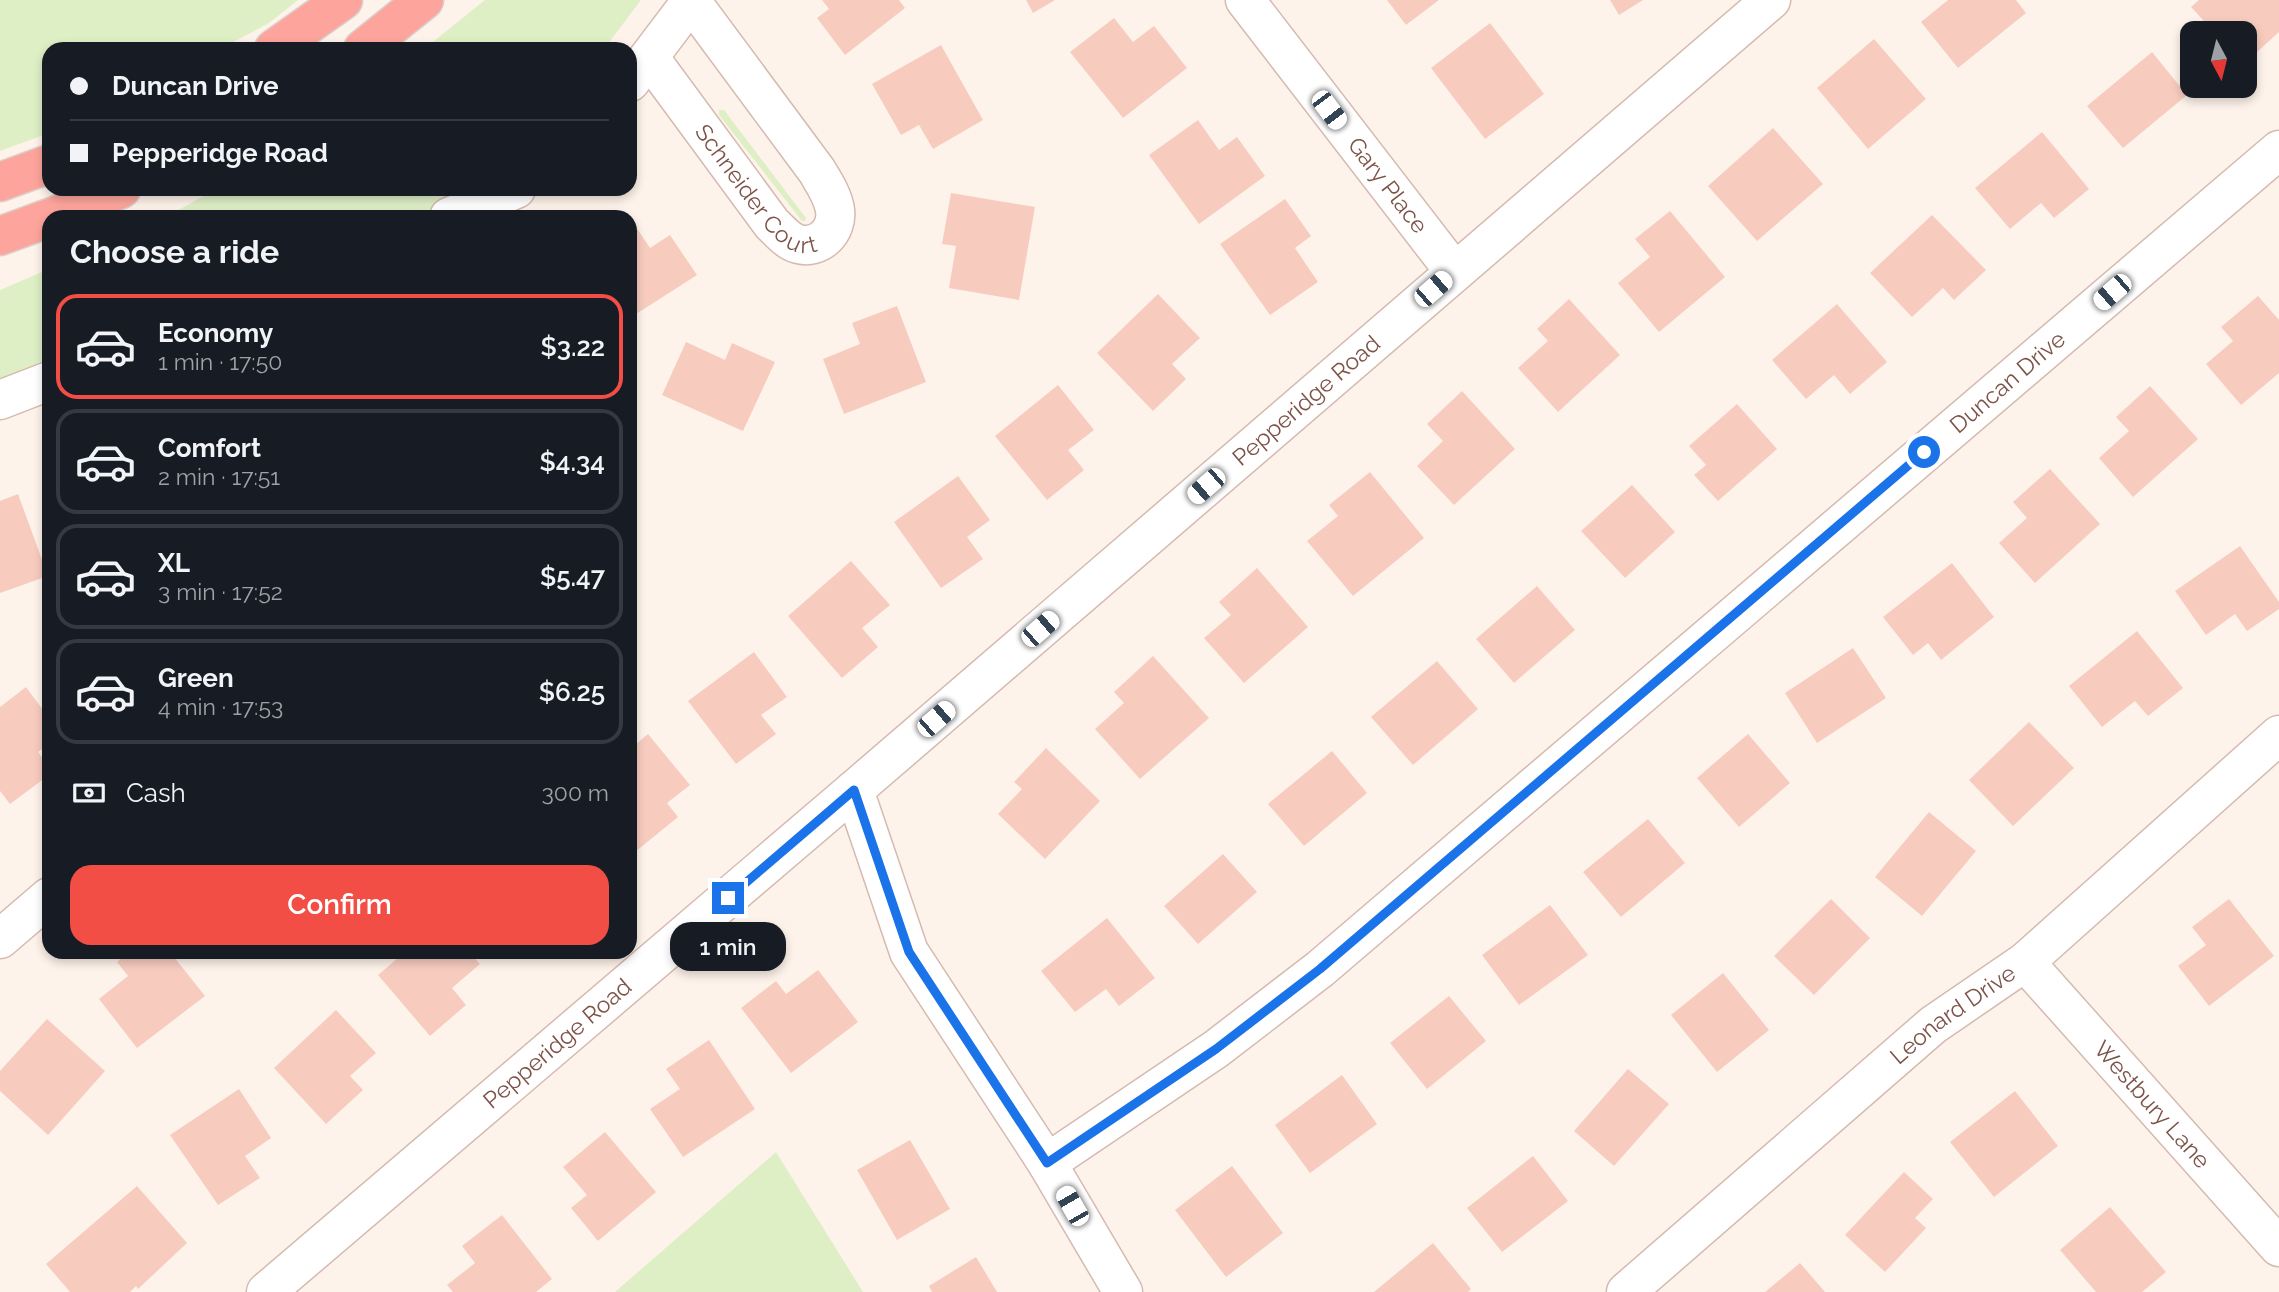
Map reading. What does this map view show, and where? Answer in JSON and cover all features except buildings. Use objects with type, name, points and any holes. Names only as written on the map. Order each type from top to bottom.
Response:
[{"type":"highway","points":[[284,42],[343,0]]},
{"type":"highway","points":[[372,42],[424,0]]},
{"type":"highway","points":[[0,182],[42,167]]},
{"type":"highway","points":[[70,210],[104,196]]},
{"type":"highway","points":[[0,236],[42,221]]},
{"type":"street","points":[[640,69],[691,0]]},
{"type":"street","name":"Schneider Court","points":[[640,69],[786,238],[797,244],[808,245],[820,242],[829,235],[835,226],[835,211],[830,193],[817,171],[691,0]]},
{"type":"street","name":"Gary Place","points":[[1245,0],[1454,271]]},
{"type":"street","name":"Pepperidge Road","points":[[267,1292],[1771,0]]},
{"type":"street","name":"Duncan Drive","points":[[1047,1163],[1216,1049],[1320,969],[2279,150]]},
{"type":"street","points":[[466,210],[499,196]]},
{"type":"street","points":[[0,400],[42,384]]},
{"type":"street","name":"Leonard Drive","points":[[1626,1292],[1933,1025],[2025,962],[2279,735]]},
{"type":"street","points":[[854,790],[909,952],[1047,1163],[1123,1292]]},
{"type":"street","points":[[0,939],[42,903]]},
{"type":"street","name":"Westbury Lane","points":[[2025,962],[2279,1247]]},
{"type":"green space","points":[[0,0],[298,0],[269,23],[233,42],[42,42],[42,136],[0,151]]},
{"type":"green space","points":[[485,0],[641,0],[609,42],[433,42]]},
{"type":"green space","points":[[719,110],[724,110],[806,218],[805,221],[802,221],[719,115]]},
{"type":"green space","points":[[204,196],[461,196],[428,210],[178,210]]},
{"type":"green space","points":[[42,272],[42,370],[0,388],[0,290]]},
{"type":"green space","points":[[776,1152],[863,1292],[615,1292]]},
{"type":"route","points":[[728,898],[854,790],[909,952],[1047,1163],[1216,1049],[1320,969],[1924,452]]}]
